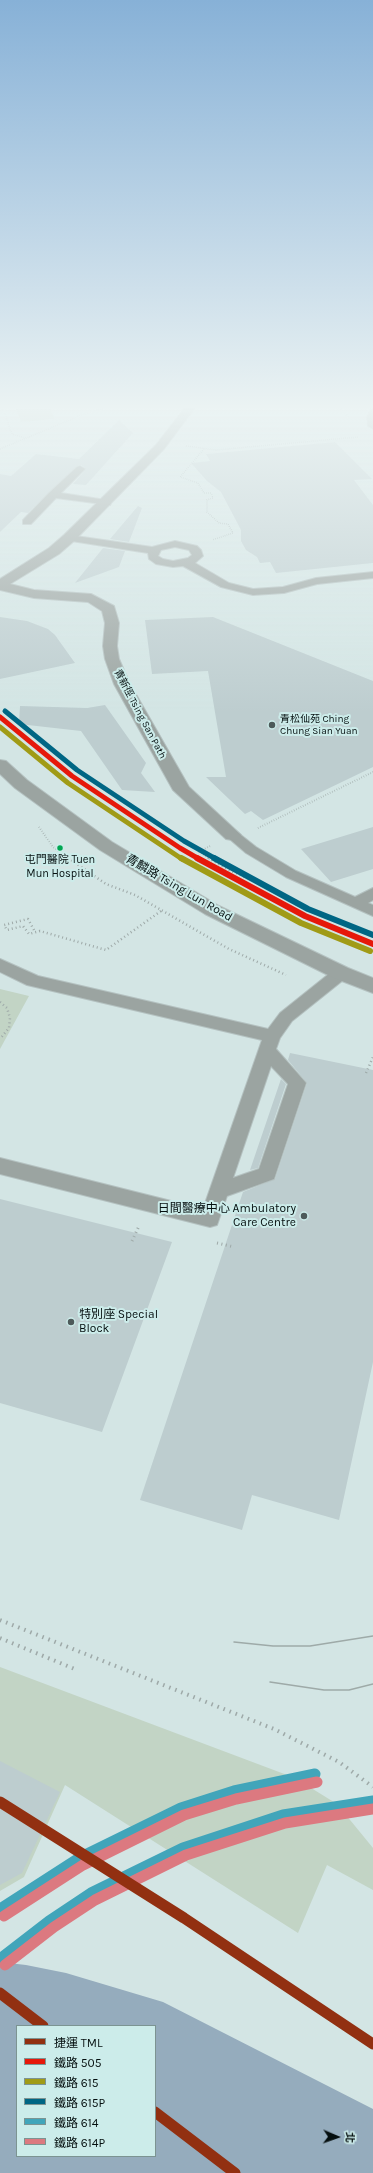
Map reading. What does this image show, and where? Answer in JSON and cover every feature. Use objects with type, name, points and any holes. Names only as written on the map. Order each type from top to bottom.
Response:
[{"type":"street","points":[[0,585],[54,551],[98,510]]},
{"type":"street","name":"青新徑 Tsing San Path","points":[[0,585],[34,594],[91,598],[109,609],[112,614],[110,646],[112,659],[122,684],[182,790],[232,835]]},
{"type":"street","name":"青麟路 Tsing Lun Road","points":[[0,766],[21,784],[106,846],[212,910],[341,973],[373,986]]},
{"type":"lane","points":[[27,522],[38,510]]},
{"type":"lane","points":[[69,538],[154,551],[168,544],[181,544],[193,548],[198,553],[198,556],[186,563],[173,564],[160,562],[153,557],[154,551]]},
{"type":"lane","points":[[186,563],[225,586],[254,592],[284,590],[324,580],[373,575]]},
{"type":"lane","points":[[232,835],[251,850],[291,874],[373,911]]},
{"type":"lane","points":[[356,903],[373,893]]},
{"type":"lane","points":[[0,965],[33,981],[270,1043],[297,1083],[267,1174],[220,1191]]},
{"type":"lane","points":[[0,1166],[210,1219],[270,1043],[286,1017],[341,973]]},
{"type":"path","points":[[207,510],[219,523],[228,524],[233,532],[208,542]]},
{"type":"path","points":[[232,835],[257,829],[373,772]]},
{"type":"path","points":[[34,930],[28,919],[4,925],[7,930],[24,926],[29,934],[40,931],[106,950],[161,911]]},
{"type":"path","points":[[0,1002],[7,1008],[10,1018],[9,1028],[0,1040]]},
{"type":"path","points":[[366,1073],[373,1057]]},
{"type":"path","points":[[0,1620],[274,1729],[339,1762],[373,1787]]},
{"type":"path","points":[[0,1638],[77,1670]]},
{"type":"green space","points":[[0,989],[29,996],[0,1049]]},
{"type":"green space","points":[[0,1667],[295,1778],[337,1804],[373,1848],[373,1890],[327,1865],[298,1933],[65,1785],[24,1877],[0,1891]]},
{"type":"water","points":[[0,1962],[26,1965],[66,1973],[163,2002],[373,2109],[373,2173],[0,2173]]},
{"type":"building","points":[[0,510],[31,510],[28,513],[21,512],[0,532]]},
{"type":"building","points":[[134,510],[141,510],[129,542],[110,539]]},
{"type":"building","points":[[231,510],[373,510],[373,563],[276,573],[270,562],[260,563],[257,557],[246,550],[241,541],[241,530]]},
{"type":"building","points":[[103,548],[125,551],[119,567],[75,583]]},
{"type":"building","points":[[0,617],[27,621],[48,629],[55,635],[75,663],[0,679]]},
{"type":"building","name":"青松仙苑 Ching Chung Sian Yuan","points":[[213,617],[373,681],[373,767],[263,820],[251,811],[245,814],[229,799],[206,777],[226,777],[208,671],[152,674],[145,620]]},
{"type":"building","points":[[105,705],[146,763],[141,773],[155,792],[122,790],[81,731],[19,724],[20,706],[87,708]]},
{"type":"building","points":[[373,827],[373,869],[331,882],[301,849]]},
{"type":"building","name":"日間醫療中心 Ambulatory Care Centre","points":[[290,1053],[373,1070],[373,1362],[339,1520],[252,1495],[242,1530],[140,1500],[243,1192],[275,1179],[307,1083],[288,1060]]},
{"type":"building","points":[[281,1079],[286,1084],[258,1168],[250,1170]]},
{"type":"building","name":"特別座 Special Block","points":[[0,1199],[172,1242],[102,1432],[0,1403]]},
{"type":"building","points":[[0,1761],[60,1792],[22,1873],[0,1885]]},
{"type":"tram line","points":[[234,1642],[273,1646],[310,1646],[373,1636]]},
{"type":"tram line","points":[[270,1682],[324,1690],[349,1690],[373,1684]]},
{"type":"metro line","name":"TML","points":[[0,1802],[184,1918],[373,2044]]},
{"type":"metro line","name":"TML","points":[[0,1993],[42,2025]]},
{"type":"metro line","name":"TML","points":[[156,2113],[235,2173]]},
{"type":"rail line","name":"615P","points":[[5,711],[77,770],[184,841],[308,909],[373,935]]},
{"type":"rail line","name":"505","points":[[0,717],[72,776],[180,848],[305,916],[373,944]]},
{"type":"rail line","name":"615","points":[[0,727],[68,783],[176,855],[301,923],[370,951]]},
{"type":"rail line","name":"614","points":[[0,1909],[79,1858],[181,1808],[234,1791],[315,1774]]},
{"type":"rail line","name":"614P","points":[[4,1916],[83,1865],[184,1815],[236,1799],[317,1782]]},
{"type":"rail line","name":"614","points":[[0,1959],[49,1921],[91,1893],[183,1848],[283,1815],[373,1801]]},
{"type":"rail line","name":"614P","points":[[5,1965],[54,1927],[95,1900],[186,1855],[285,1823],[373,1809]]},
{"type":"place","name":"青松仙苑 Ching Chung Sian Yuan","points":[[272,725]]},
{"type":"place","name":"屯門醫院 Tuen Mun Hospital","points":[[60,848]]},
{"type":"place","name":"日間醫療中心 Ambulatory Care Centre","points":[[304,1216]]},
{"type":"place","name":"特別座 Special Block","points":[[71,1322]]}]
